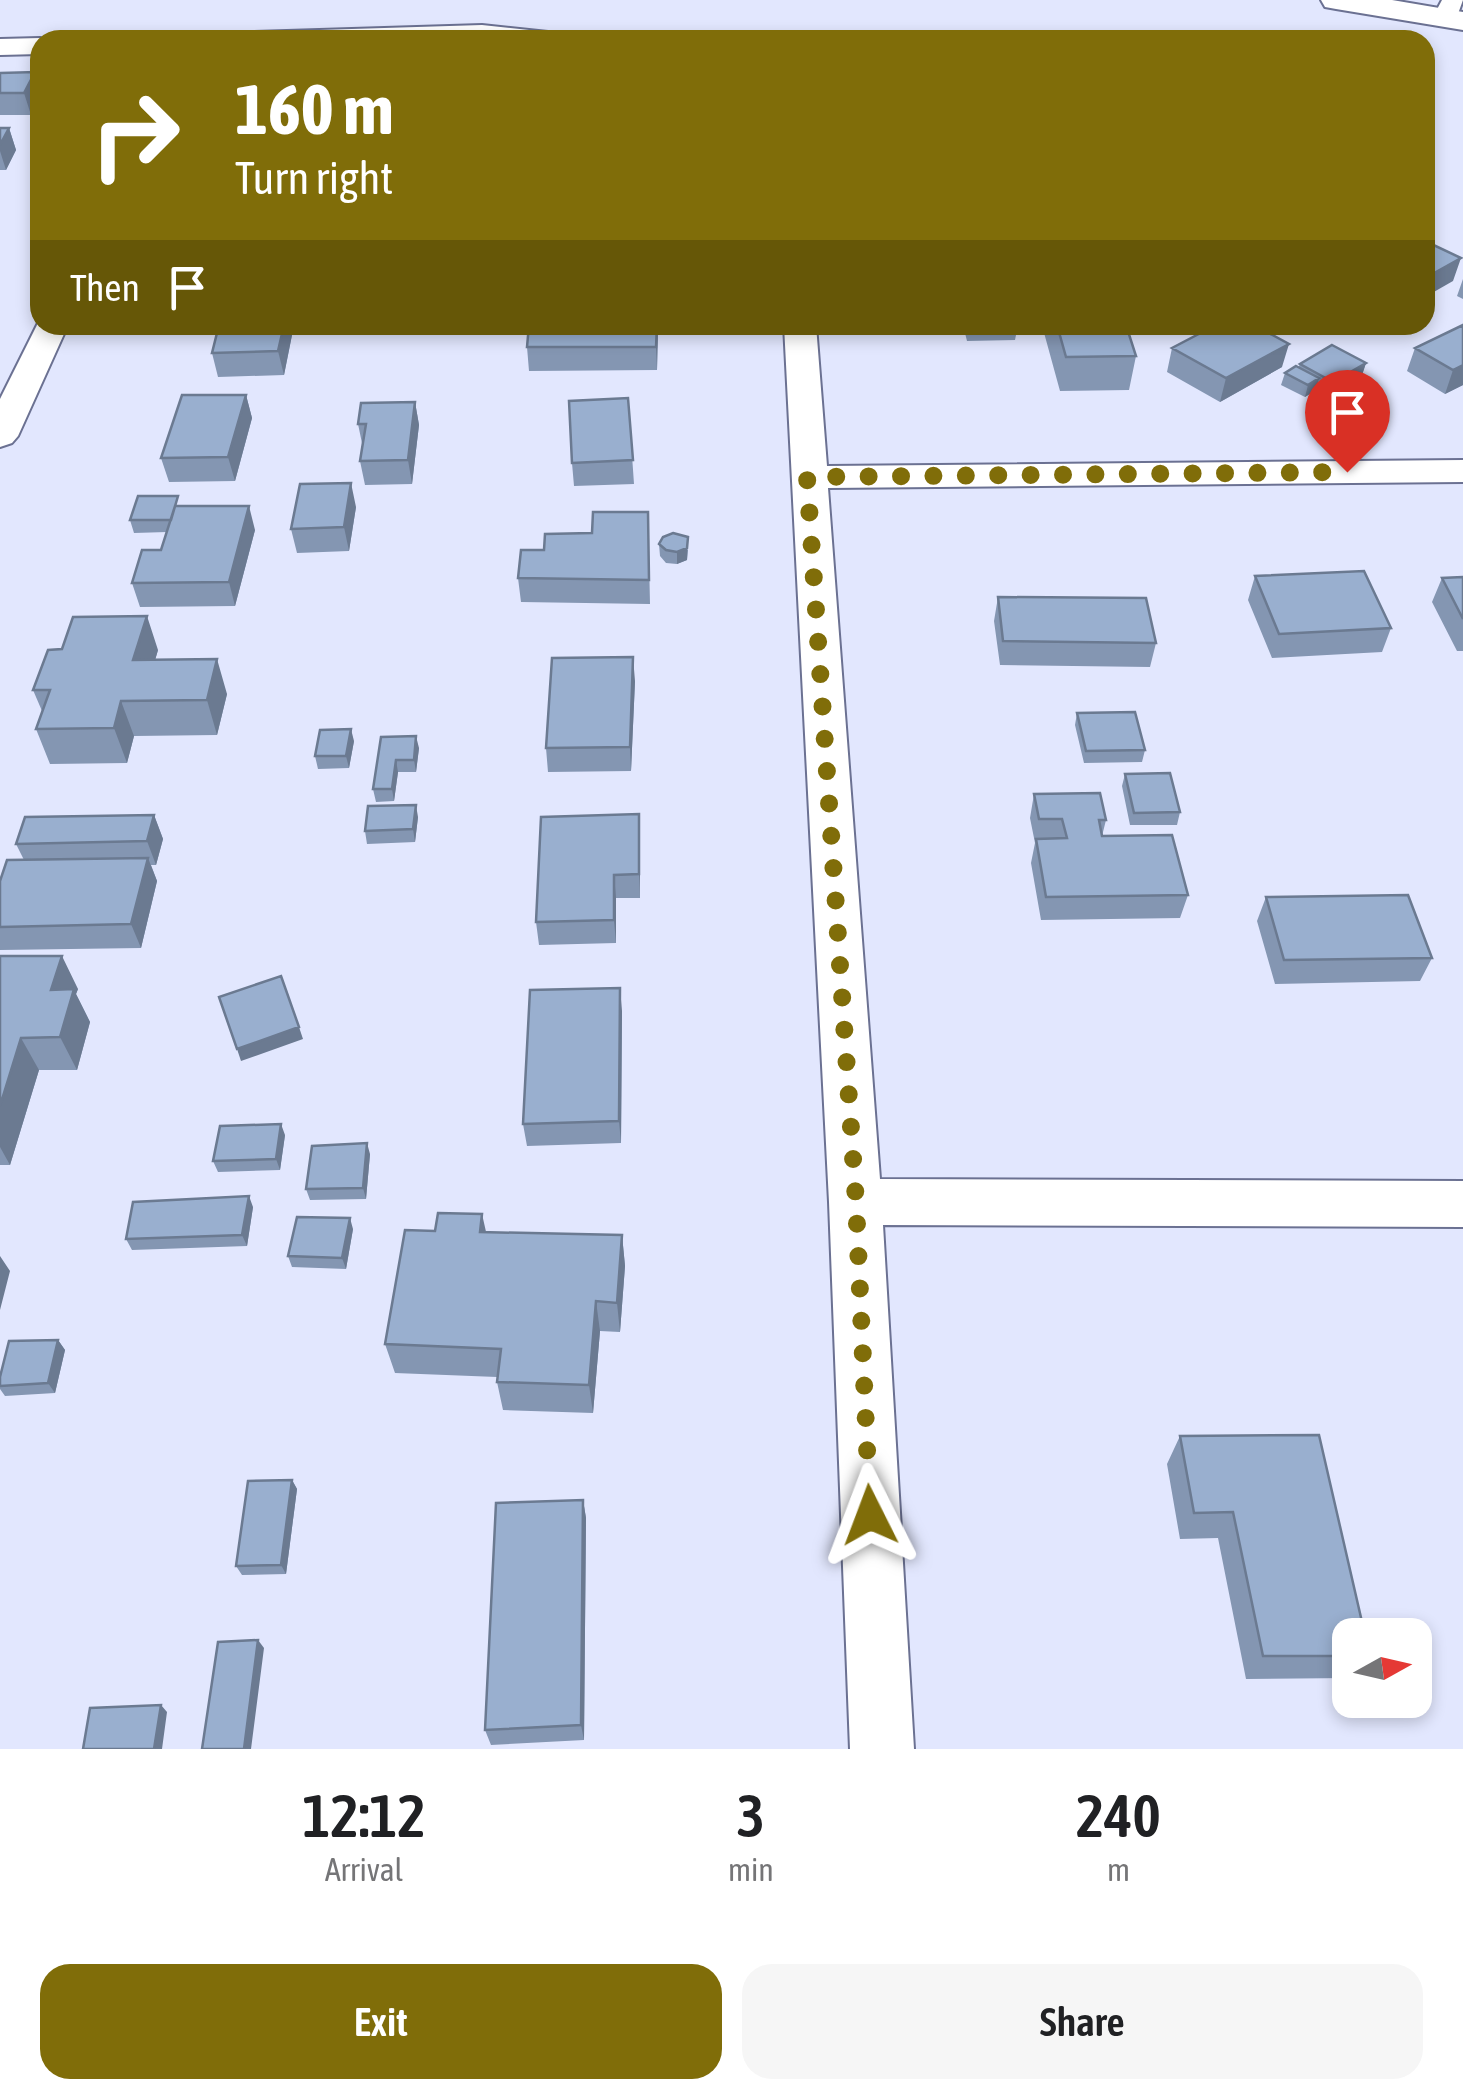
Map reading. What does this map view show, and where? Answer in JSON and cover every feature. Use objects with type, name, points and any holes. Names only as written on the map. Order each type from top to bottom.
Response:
[{"type":"highway","points":[[1336,0],[1455,13]]},
{"type":"street","points":[[0,46],[30,46]]},
{"type":"street","points":[[0,436],[47,335]]},
{"type":"street","points":[[800,335],[856,1202],[882,1749]]},
{"type":"street","points":[[807,477],[1463,471]]},
{"type":"street","points":[[856,1202],[1463,1204]]},
{"type":"building","points":[[30,72],[24,93],[0,93],[0,73]]},
{"type":"building","points":[[0,128],[9,128],[0,145]]},
{"type":"building","points":[[1435,246],[1461,258],[1435,273]]},
{"type":"building","points":[[1463,325],[1463,365],[1453,370],[1415,348]]},
{"type":"building","points":[[216,335],[282,335],[278,351],[212,353]]},
{"type":"building","points":[[528,335],[657,335],[656,347],[527,347]]},
{"type":"building","points":[[1060,335],[1129,335],[1136,356],[1066,357]]},
{"type":"building","points":[[1197,335],[1272,335],[1289,344],[1226,378],[1172,348]]},
{"type":"building","points":[[1332,345],[1366,363],[1333,382],[1300,364]]},
{"type":"building","points":[[1296,366],[1319,378],[1308,385],[1285,373]]},
{"type":"building","points":[[182,395],[246,395],[228,457],[161,458]]},
{"type":"building","points":[[628,398],[633,460],[572,463],[569,401]]},
{"type":"building","points":[[415,402],[408,460],[360,461],[366,424],[358,424],[361,403]]},
{"type":"building","points":[[351,483],[344,527],[291,529],[300,484]]},
{"type":"building","points":[[138,496],[178,496],[171,520],[130,520]]},
{"type":"building","points":[[175,506],[249,506],[229,582],[132,583],[142,550],[161,550]]},
{"type":"building","points":[[593,512],[648,512],[649,580],[518,578],[521,550],[544,550],[545,534],[592,533]]},
{"type":"building","points":[[673,533],[688,537],[687,548],[677,552],[659,544],[663,537]]},
{"type":"building","points":[[1364,571],[1391,628],[1279,634],[1255,576]]},
{"type":"building","points":[[1463,577],[1463,619],[1442,578]]},
{"type":"building","points":[[998,597],[1146,598],[1156,643],[1003,641]]},
{"type":"building","points":[[147,616],[133,660],[217,659],[207,700],[121,701],[114,728],[36,729],[50,690],[33,690],[48,650],[62,649],[73,617]]},
{"type":"building","points":[[633,657],[630,747],[546,748],[552,658]]},
{"type":"building","points":[[1135,712],[1145,750],[1086,751],[1077,713]]},
{"type":"building","points":[[351,729],[346,756],[315,756],[320,730]]},
{"type":"building","points":[[416,736],[414,760],[396,760],[392,789],[373,789],[381,737]]},
{"type":"building","points":[[1170,773],[1180,812],[1134,813],[1125,774]]},
{"type":"building","points":[[1100,793],[1106,820],[1099,820],[1102,836],[1172,835],[1188,895],[1046,897],[1036,839],[1067,838],[1062,819],[1039,819],[1034,794]]},
{"type":"building","points":[[416,805],[413,829],[365,831],[368,806]]},
{"type":"building","points":[[639,814],[639,874],[614,875],[614,920],[536,922],[541,817]]},
{"type":"building","points":[[154,815],[147,841],[16,844],[25,817]]},
{"type":"building","points":[[148,858],[131,924],[0,927],[0,881],[7,860]]},
{"type":"building","points":[[1408,895],[1432,958],[1284,960],[1266,897]]},
{"type":"building","points":[[0,956],[62,956],[51,990],[74,989],[60,1037],[21,1038],[0,1106]]},
{"type":"building","points":[[281,976],[299,1027],[237,1049],[219,997]]},
{"type":"building","points":[[620,988],[619,1121],[523,1124],[530,990]]},
{"type":"building","points":[[281,1124],[276,1159],[213,1161],[220,1126]]},
{"type":"building","points":[[367,1143],[363,1188],[306,1189],[312,1146]]},
{"type":"building","points":[[249,1196],[242,1235],[126,1239],[133,1202]]},
{"type":"building","points":[[438,1213],[482,1214],[480,1232],[622,1235],[617,1303],[596,1301],[589,1385],[497,1382],[501,1349],[385,1344],[405,1230],[435,1231]]},
{"type":"building","points":[[297,1217],[350,1218],[342,1258],[288,1256]]},
{"type":"building","points":[[58,1340],[48,1383],[0,1386],[9,1341]]},
{"type":"building","points":[[1319,1435],[1361,1618],[1332,1618],[1332,1656],[1263,1656],[1233,1512],[1194,1513],[1180,1436]]},
{"type":"building","points":[[292,1480],[281,1565],[236,1566],[248,1481]]},
{"type":"building","points":[[583,1500],[581,1725],[485,1730],[496,1503]]},
{"type":"building","points":[[258,1640],[244,1749],[202,1749],[218,1642]]},
{"type":"building","points":[[161,1705],[154,1749],[83,1749],[90,1708]]},
{"type":"route","points":[[870,1515],[856,1202],[807,477],[1347,472]]}]
